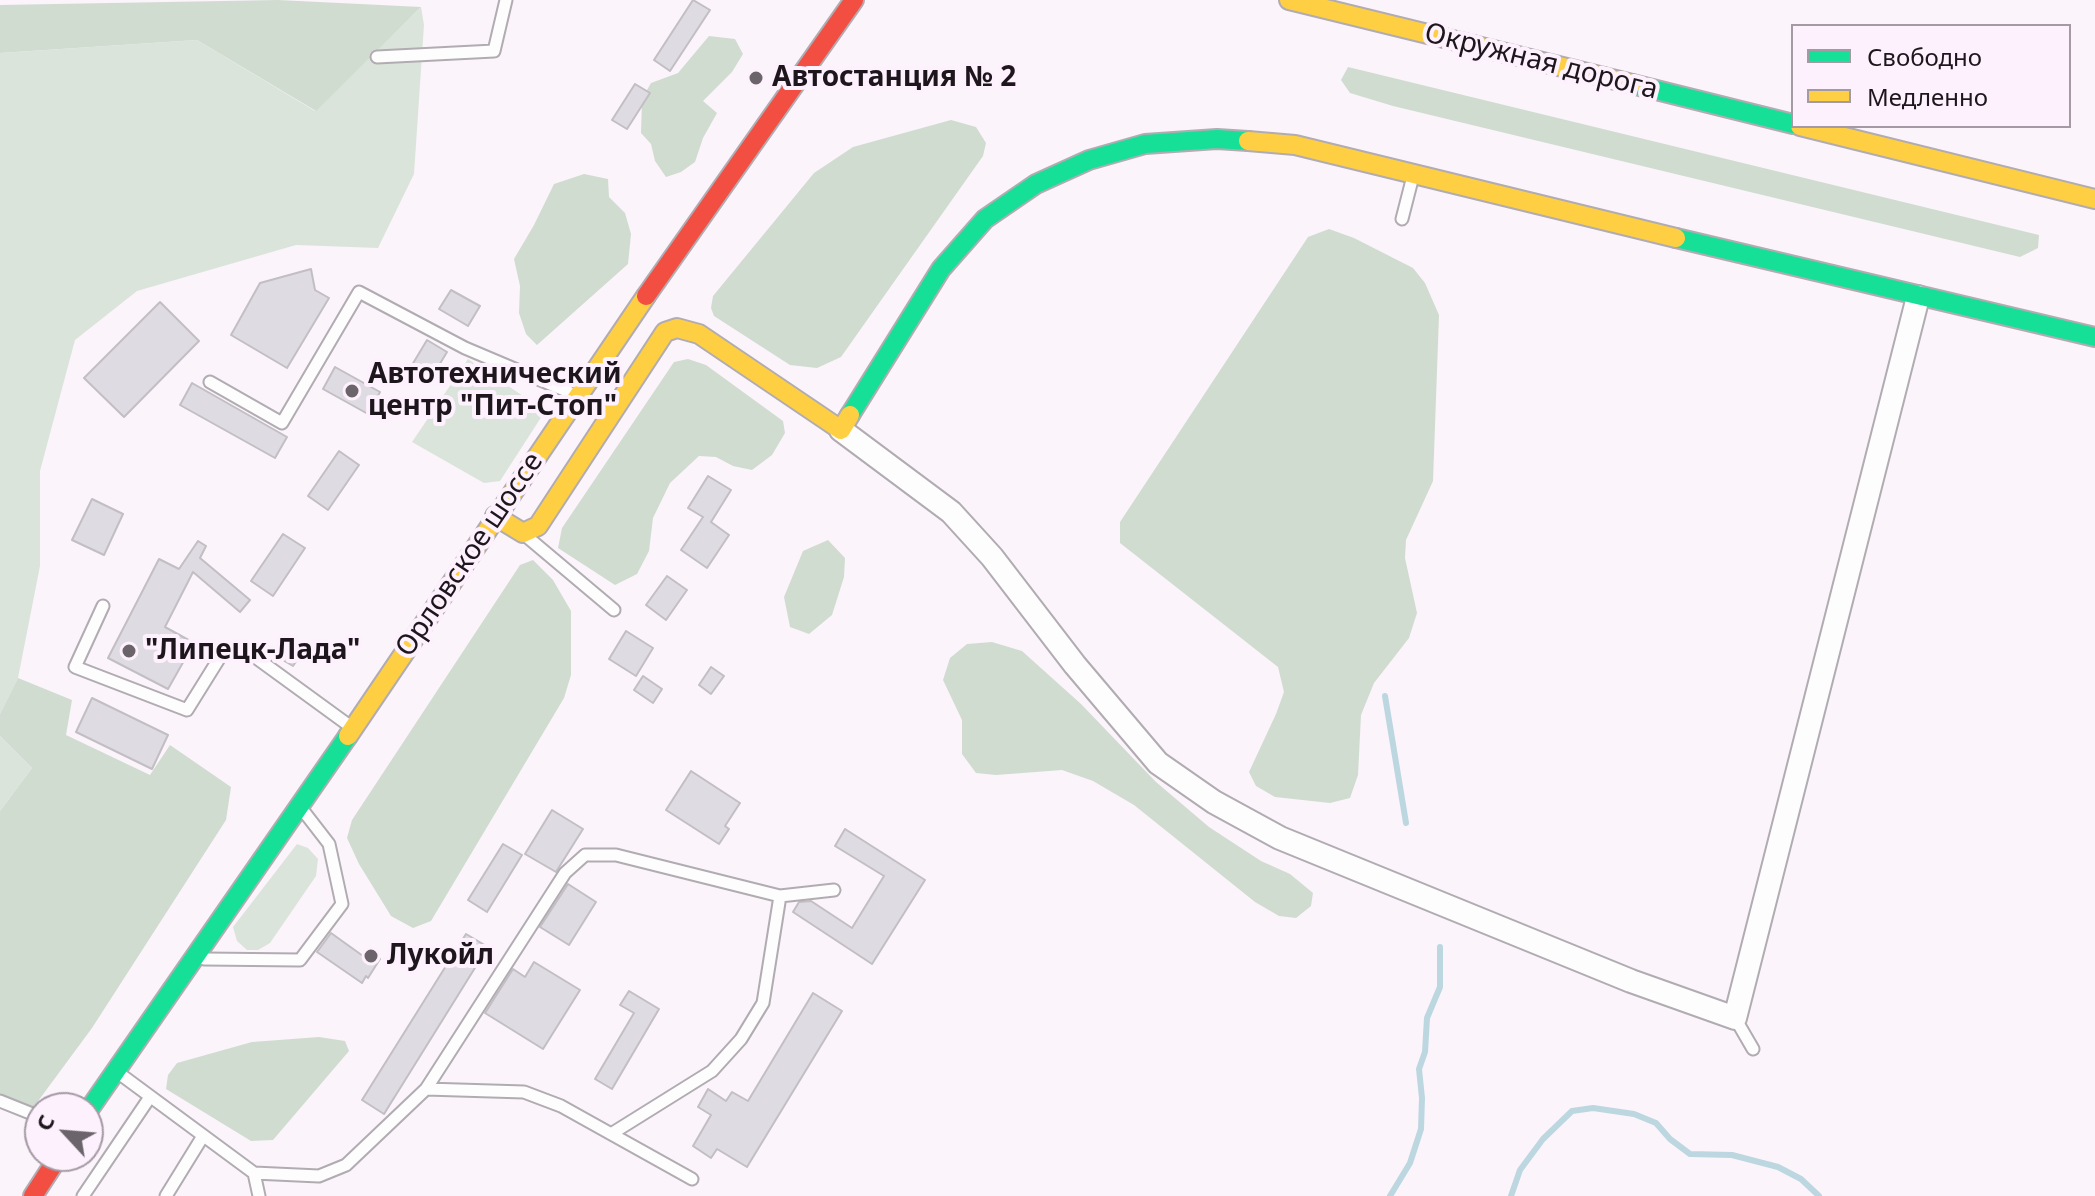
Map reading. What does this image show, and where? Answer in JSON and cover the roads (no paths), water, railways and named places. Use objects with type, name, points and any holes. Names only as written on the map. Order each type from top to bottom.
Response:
[{"type":"main road","name":"Орловское шоссе","points":[[100,1092],[353,729],[577,395],[854,0]]},
{"type":"main road","name":"Окружная дорога","points":[[1289,0],[1791,124]]},
{"type":"main road","points":[[1808,128],[2095,199]]},
{"type":"main road","points":[[495,516],[523,533],[538,526],[665,332],[677,328],[699,334],[841,430],[941,269],[985,219],[1036,184],[1076,166],[1145,144],[1217,139],[1295,145],[1918,297],[2095,337]]},
{"type":"main road","points":[[33,1196],[49,1172]]},
{"type":"street","points":[[841,430],[951,512],[992,557],[1075,665],[1158,763],[1214,802],[1280,838],[1631,981],[1735,1018],[1918,297]]},
{"type":"lane","points":[[377,57],[494,51],[506,0]]},
{"type":"lane","points":[[1402,219],[1414,172]]},
{"type":"lane","points":[[210,382],[282,423],[359,292],[465,348],[577,395]]},
{"type":"lane","points":[[523,533],[614,610]]},
{"type":"lane","points":[[103,606],[75,667],[187,710],[225,649],[255,657],[353,729]]},
{"type":"lane","points":[[193,958],[219,961],[300,960],[342,904],[329,844],[300,806]]},
{"type":"lane","points":[[114,1071],[254,1173],[319,1176],[346,1165],[426,1089],[565,873],[585,855],[616,855],[780,896],[834,890]]},
{"type":"lane","points":[[611,1134],[712,1071],[741,1039],[763,1003],[780,896]]},
{"type":"lane","points":[[1735,1018],[1753,1049]]},
{"type":"lane","points":[[426,1089],[524,1092],[561,1106],[692,1179]]},
{"type":"lane","points":[[83,1196],[150,1097]]},
{"type":"lane","points":[[0,1101],[24,1111]]},
{"type":"lane","points":[[166,1196],[203,1136]]},
{"type":"lane","points":[[254,1173],[259,1196]]},
{"type":"waterway","points":[[1385,696],[1406,823]]},
{"type":"waterway","points":[[1390,1196],[1410,1163],[1421,1129],[1419,1069],[1425,1052],[1427,1018],[1440,987],[1440,947]]},
{"type":"waterway","points":[[1511,1196],[1520,1170],[1543,1139],[1572,1111],[1593,1108],[1634,1114],[1656,1123],[1690,1154],[1732,1155],[1778,1167],[1801,1179],[1819,1196]]},
{"type":"place","name":"Автостанция № 2","points":[[756,78]]},
{"type":"place","name":"Автотехнический центр \"Пит-Стоп\"","points":[[352,391]]},
{"type":"place","name":"\"Липецк-Лада\"","points":[[129,651]]},
{"type":"place","name":"Лукойл","points":[[371,956]]}]
